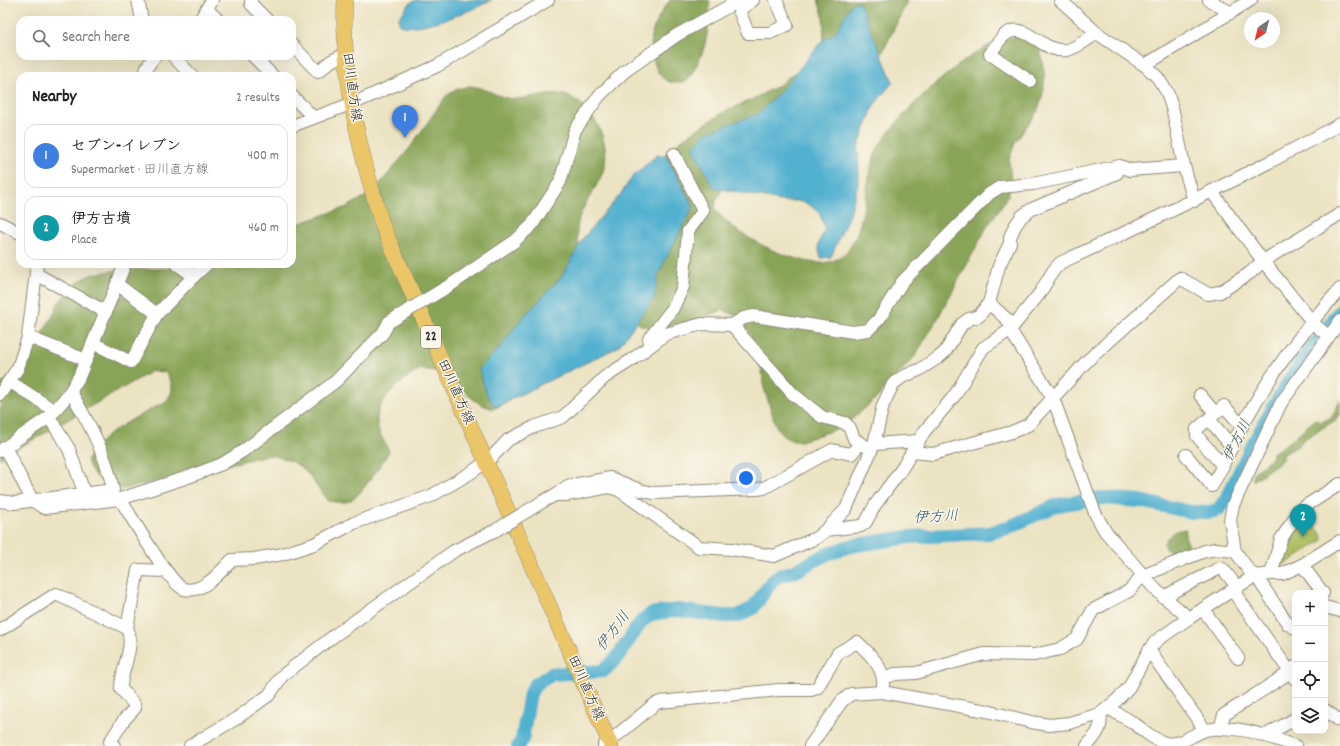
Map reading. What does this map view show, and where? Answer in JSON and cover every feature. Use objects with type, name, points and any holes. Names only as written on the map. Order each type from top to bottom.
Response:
[{"type":"main road","name":"田川直方線","points":[[345,0],[345,54],[356,101],[365,169],[383,227],[489,459],[593,695],[612,743]]},
{"type":"main road","name":"田川直方線","points":[[354,0],[356,101]]},
{"type":"street","points":[[138,0],[141,16]]},
{"type":"street","points":[[251,0],[251,4],[263,16]]},
{"type":"street","points":[[296,124],[356,101],[437,66],[548,0]]},
{"type":"street","points":[[123,268],[86,360],[71,392],[52,414],[3,446],[32,500],[44,508],[120,499],[222,464],[244,451],[336,381],[383,333],[389,322],[452,284],[515,241],[532,225],[560,182],[575,130],[598,96],[625,71],[677,35],[740,0]]},
{"type":"street","points":[[753,0],[739,10],[748,33],[770,33],[787,26],[776,0]]},
{"type":"street","points":[[1060,0],[1097,33],[1145,65],[1158,78],[1167,92],[1173,111],[1184,166],[1194,201]]},
{"type":"street","points":[[1209,0],[1231,13]]},
{"type":"street","points":[[1145,65],[1252,0]]},
{"type":"street","points":[[205,9],[213,16]]},
{"type":"street","points":[[1030,80],[990,54],[1004,35],[1015,30],[1024,31],[1046,46],[1059,50],[1069,50],[1097,33]]},
{"type":"street","points":[[296,49],[318,72],[331,61],[345,54]]},
{"type":"street","points":[[145,72],[152,60]]},
{"type":"street","points":[[178,60],[188,72]]},
{"type":"street","points":[[257,60],[269,72]]},
{"type":"street","points":[[296,100],[313,117]]},
{"type":"street","points":[[826,530],[861,526],[866,522],[875,505],[935,418],[955,395],[983,348],[1012,328],[1040,293],[1052,271],[1060,263],[1194,201],[1272,162],[1340,124]]},
{"type":"street","points":[[654,343],[649,339],[673,308],[683,287],[688,231],[703,211],[674,154]]},
{"type":"street","points":[[120,499],[175,583],[184,589],[206,585],[232,560],[254,559],[283,554],[314,544],[354,523],[431,496],[472,472],[489,459],[508,440],[534,427],[563,417],[605,377],[666,334],[702,324],[732,326],[744,318],[754,316],[853,332],[868,330],[879,319],[902,282],[989,194],[1000,187],[1034,184],[1120,166],[1130,170]]},
{"type":"street","points":[[555,495],[567,495],[609,487],[619,490],[699,547],[731,549],[774,556],[816,538],[846,509],[873,446],[883,405],[893,384],[902,377],[919,370],[940,357],[945,352],[962,324],[968,319],[979,316],[989,303],[999,266],[1010,243],[1010,237],[1022,216],[1032,210],[1076,192],[1109,176],[1130,170],[1184,166]]},
{"type":"street","points":[[1212,192],[1263,261],[1313,322],[1327,335]]},
{"type":"street","points":[[912,452],[933,454],[1012,432],[1028,425],[1087,361],[1180,278],[1208,294],[1220,292],[1250,273],[1263,261],[1340,214]]},
{"type":"street","points":[[0,223],[16,231]]},
{"type":"street","points":[[183,268],[194,276]]},
{"type":"street","points":[[93,343],[131,362],[157,314],[203,268]]},
{"type":"street","points":[[0,394],[18,368],[28,337],[37,269],[106,312]]},
{"type":"street","points":[[117,284],[157,314]]},
{"type":"street","points":[[1292,626],[1288,624],[1256,576],[1250,572],[1235,551],[1230,520],[1233,505],[1273,398],[1281,362],[1340,290]]},
{"type":"street","points":[[989,303],[1012,328],[1053,398],[1087,487],[1095,513],[1105,531],[1142,576],[1163,597],[1189,618]]},
{"type":"street","points":[[1186,455],[1212,486],[1242,426],[1273,398],[1340,321]]},
{"type":"street","points":[[732,326],[793,394],[822,417],[845,424],[850,428],[854,439],[860,444],[873,446],[919,441]]},
{"type":"street","points":[[28,337],[86,360]]},
{"type":"street","points":[[9,381],[52,414],[69,449],[85,495]]},
{"type":"street","points":[[0,501],[14,503],[85,495],[112,490],[104,458],[91,429],[71,392]]},
{"type":"street","points":[[1200,395],[1232,447]]},
{"type":"street","points":[[1223,466],[1197,436],[1197,430],[1224,406],[1242,426]]},
{"type":"street","points":[[190,746],[237,718],[269,694],[282,676],[454,551],[496,530],[568,486],[610,478],[640,490],[653,493],[764,488],[832,450],[851,454],[860,444]]},
{"type":"street","points":[[1271,574],[1281,539],[1301,509],[1340,484]]},
{"type":"street","points":[[810,746],[842,701],[851,694],[882,692],[1049,725],[1069,723],[1104,711],[1129,687],[1149,650],[1156,641],[1189,618],[1256,576],[1282,574],[1302,565],[1340,541]]},
{"type":"street","points":[[884,678],[895,674],[916,673],[984,654],[1034,655],[1060,649],[1077,638],[1093,610],[1129,591],[1142,576],[1205,551],[1216,549],[1235,551]]},
{"type":"street","points":[[1302,565],[1321,590]]},
{"type":"street","points":[[1163,597],[1218,569],[1223,569],[1235,590],[1292,672]]},
{"type":"street","points":[[127,628],[138,570],[166,570]]},
{"type":"street","points":[[0,630],[56,594],[127,628],[131,635],[120,680],[121,689],[134,704],[135,708],[124,720],[110,742],[114,746]]},
{"type":"street","points":[[1328,608],[1340,611]]},
{"type":"street","points":[[1203,609],[1238,658]]},
{"type":"street","points":[[612,743],[655,704],[660,702],[779,690],[811,690],[817,688],[822,682],[838,653],[857,642],[870,654],[884,678],[882,692]]},
{"type":"street","points":[[1149,650],[1206,730]]},
{"type":"street","points":[[1220,729],[1224,715],[1292,674]]},
{"type":"street","points":[[1104,711],[1132,722],[1164,743],[1171,744],[1181,742],[1206,730],[1220,729],[1264,736],[1296,746]]},
{"type":"street","points":[[1087,746],[1098,732],[1104,711]]},
{"type":"street","points":[[1328,712],[1340,721]]},
{"type":"street","points":[[1264,736],[1292,721]]},
{"type":"green space","points":[[670,0],[709,0],[710,3],[707,35],[702,53],[687,81],[679,83],[666,80],[658,72],[653,59],[651,41],[651,36],[657,21]]},
{"type":"green space","points":[[818,0],[908,0],[873,72],[724,185],[716,201],[715,209],[729,223],[748,237],[779,253],[808,262],[820,263],[837,259],[848,249],[856,235],[862,217],[872,162],[878,148],[903,116],[922,96],[944,76],[967,59],[989,45],[1009,38],[1026,38],[1032,41],[1040,49],[1045,77],[1042,98],[1037,112],[1015,143],[1009,160],[1011,183],[1008,196],[987,227],[938,318],[915,356],[879,396],[843,427],[801,441],[793,441],[783,436],[776,426],[764,388],[762,372],[750,333],[739,317],[723,310],[693,320],[668,326],[647,327],[639,324],[629,312],[663,156],[681,140],[722,113],[757,97],[779,85],[792,74],[806,68],[819,53],[824,36],[823,15]]},
{"type":"green space","points":[[469,86],[481,88],[503,97],[515,99],[552,94],[564,95],[583,105],[591,114],[602,135],[606,158],[604,168],[598,183],[581,212],[577,229],[579,246],[590,272],[546,373],[506,403],[493,409],[480,404],[468,395],[444,372],[420,369],[397,386],[383,401],[377,419],[378,429],[389,451],[378,469],[357,496],[350,501],[344,502],[328,501],[304,470],[298,465],[291,461],[268,455],[124,489],[106,484],[92,472],[87,460],[102,441],[111,433],[166,401],[171,394],[172,387],[165,372],[152,371],[0,459],[0,385],[21,367],[52,317],[59,302],[75,284],[92,274],[119,270],[179,268],[296,268],[296,225],[347,207],[373,192],[409,149],[446,96],[455,90]]},
{"type":"green space","points":[[1340,400],[1340,415],[1336,420],[1304,439],[1299,445],[1284,454],[1281,461],[1253,481],[1253,473],[1270,459],[1274,452],[1288,443],[1315,419],[1321,422],[1332,417]]},
{"type":"green space","points":[[1300,518],[1318,529],[1323,540],[1280,566],[1282,548]]},
{"type":"green space","points":[[1186,529],[1185,536],[1190,549],[1175,554],[1165,549],[1164,543],[1171,534],[1179,530]]},
{"type":"water","points":[[416,0],[492,0],[460,14],[433,23],[409,26],[400,25],[398,19],[410,3]]},
{"type":"water","points":[[859,2],[893,82],[874,105],[858,147],[859,180],[851,210],[831,257],[821,258],[818,246],[825,228],[819,212],[808,204],[798,201],[780,201],[713,187],[693,147],[707,132],[758,114],[780,92],[821,42],[836,32],[852,3]]},
{"type":"water","points":[[657,155],[666,155],[693,207],[659,272],[654,298],[618,347],[495,407],[486,393],[479,369],[503,344],[517,324],[562,276],[584,237],[620,195],[633,176]]},
{"type":"waterway","name":"伊方川","points":[[518,746],[522,740],[530,693],[536,684],[552,674],[603,671],[617,658],[641,622],[651,614],[678,610],[723,616],[738,616],[753,608],[772,581],[781,575],[795,571],[827,554],[850,546],[908,537],[989,533],[1007,528],[1057,505],[1102,498],[1140,501],[1191,512],[1210,512],[1218,510],[1228,496],[1251,448],[1300,363],[1340,311]]},
{"type":"place","name":"セブン-イレブン","points":[[405,138]]},
{"type":"place","name":"伊方古墳","points":[[1303,537]]}]
